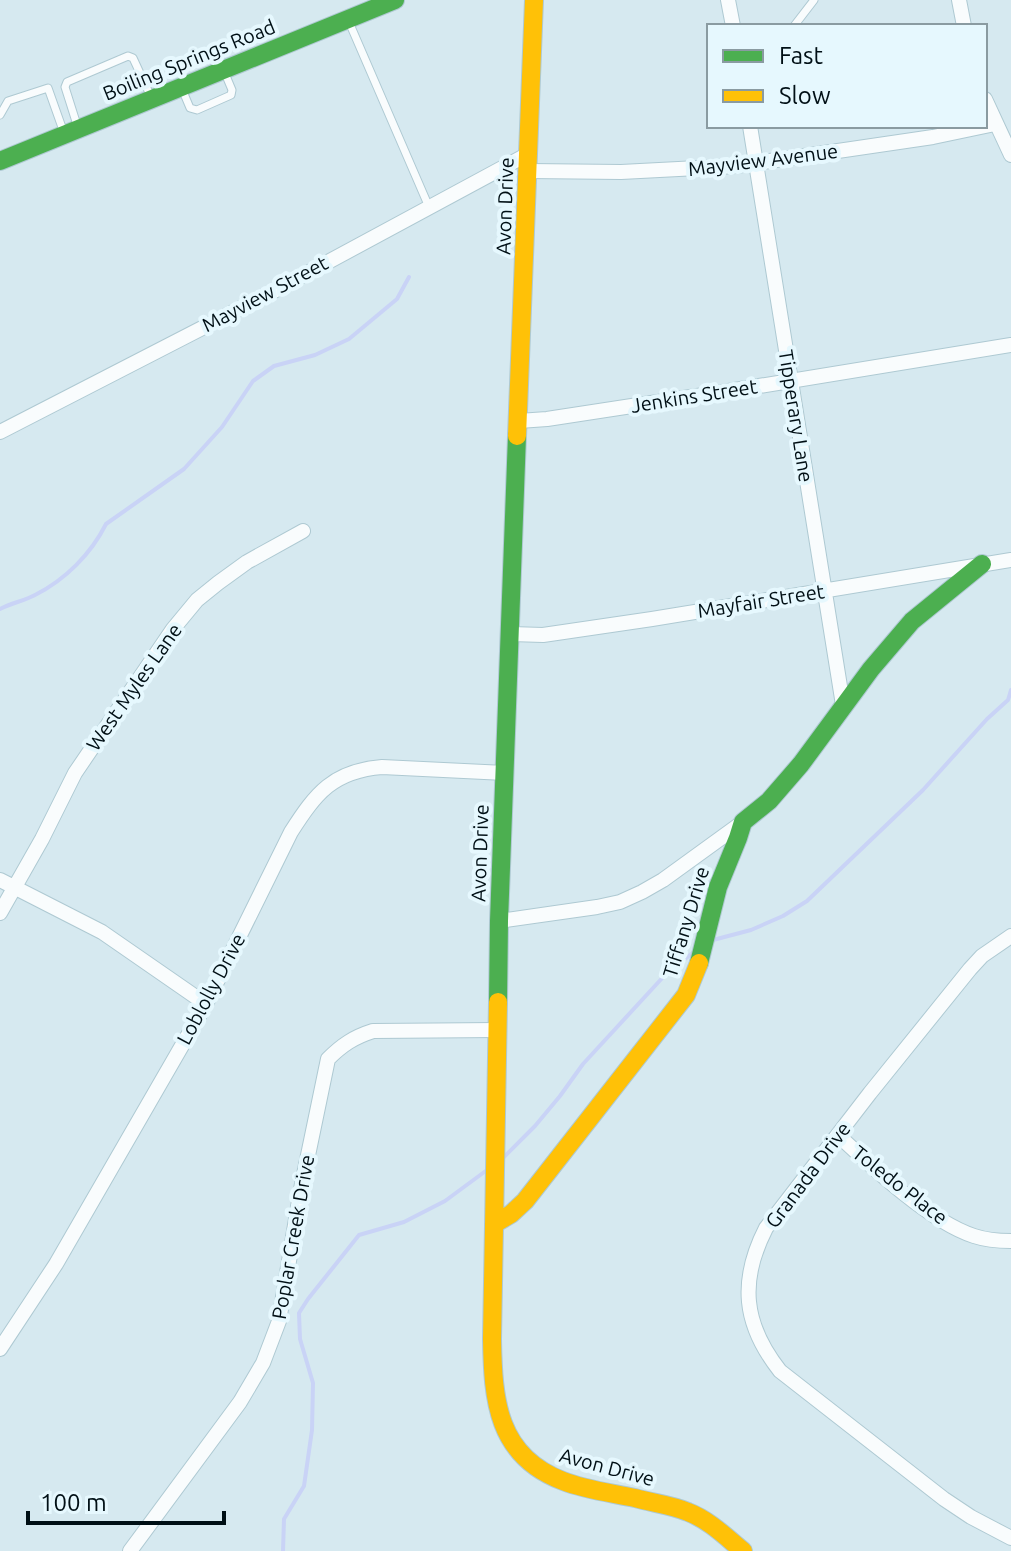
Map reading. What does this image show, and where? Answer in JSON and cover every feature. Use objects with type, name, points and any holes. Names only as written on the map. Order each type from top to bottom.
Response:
[{"type":"street","name":"Boiling Springs Road","points":[[0,160],[395,0]]},
{"type":"street","name":"Avon Drive","points":[[534,0],[499,921],[492,1339],[494,1397],[506,1433],[530,1462],[545,1473],[563,1481],[698,1515],[743,1551]]},
{"type":"street","points":[[728,0],[733,24]]},
{"type":"street","points":[[959,0],[964,24]]},
{"type":"street","points":[[987,104],[1011,155]]},
{"type":"street","name":"Mayview Avenue","points":[[987,126],[995,124]]},
{"type":"street","name":"Tipperary Lane","points":[[750,128],[843,705]]},
{"type":"street","name":"Mayview Avenue","points":[[529,162],[621,172],[698,170],[933,137],[976,128]]},
{"type":"street","name":"Mayview Street","points":[[0,432],[276,290],[429,207],[529,162]]},
{"type":"street","name":"Jenkins Street","points":[[519,421],[562,417],[1011,345]]},
{"type":"street","name":"West Myles Lane","points":[[0,913],[75,773],[173,629],[197,600],[218,583],[247,562],[303,531]]},
{"type":"street","name":"Mayfair Street","points":[[511,634],[543,635],[1011,560]]},
{"type":"street","name":"Tiffany Drive","points":[[494,1224],[525,1201],[686,995],[699,967],[713,904],[743,822],[769,801],[801,764],[843,705],[912,621],[982,564]]},
{"type":"street","name":"Loblolly Drive","points":[[0,1349],[56,1264],[206,1004],[291,832],[320,791],[334,780],[365,768],[505,773]]},
{"type":"street","points":[[499,921],[620,902],[663,880],[743,822]]},
{"type":"street","points":[[0,880],[102,932],[206,1004]]},
{"type":"street","name":"Granada Drive","points":[[1011,936],[996,944],[970,969],[766,1228],[756,1248],[748,1291],[756,1334],[780,1371],[944,1499],[1011,1538]]},
{"type":"street","name":"Poplar Creek Drive","points":[[130,1551],[240,1402],[272,1342],[279,1321],[301,1189],[328,1059],[356,1036],[373,1031],[497,1030]]},
{"type":"street","name":"Toledo Place","points":[[838,1135],[885,1177],[954,1227],[973,1236],[1011,1241]]},
{"type":"lane","points":[[796,24],[814,0]]},
{"type":"lane","points":[[347,19],[429,207]]},
{"type":"lane","points":[[71,132],[67,82],[128,56],[133,58],[152,99]]},
{"type":"lane","points":[[182,87],[190,108],[197,110],[231,95],[232,90],[223,70]]},
{"type":"lane","points":[[0,115],[8,101],[48,88],[71,132]]},
{"type":"waterway","points":[[0,609],[31,597],[57,582],[85,556],[106,524],[184,469],[222,427],[253,381],[274,366],[315,355],[349,339],[397,299],[409,277]]},
{"type":"waterway","points":[[713,940],[751,930],[807,901],[923,790],[1008,700],[1011,690]]},
{"type":"waterway","points":[[501,1160],[535,1126],[583,1064],[665,975],[695,951]]},
{"type":"waterway","points":[[283,1551],[284,1519],[304,1486],[312,1430],[313,1383],[300,1339],[299,1313],[359,1235],[404,1222],[445,1201],[487,1170]]},
{"type":"traffic: fast","points":[[0,161],[395,0]]},
{"type":"traffic: fast","points":[[498,1002],[517,436]]},
{"type":"traffic: fast","points":[[699,963],[718,887],[743,822],[769,801],[801,764],[871,669],[912,621],[982,564]]},
{"type":"traffic: slow","points":[[517,436],[534,0]]},
{"type":"traffic: slow","points":[[494,1224],[525,1201],[686,995],[699,963]]},
{"type":"traffic: slow","points":[[498,1002],[492,1339],[494,1383],[503,1424],[524,1457],[541,1470],[581,1487],[696,1515],[743,1551]]}]
